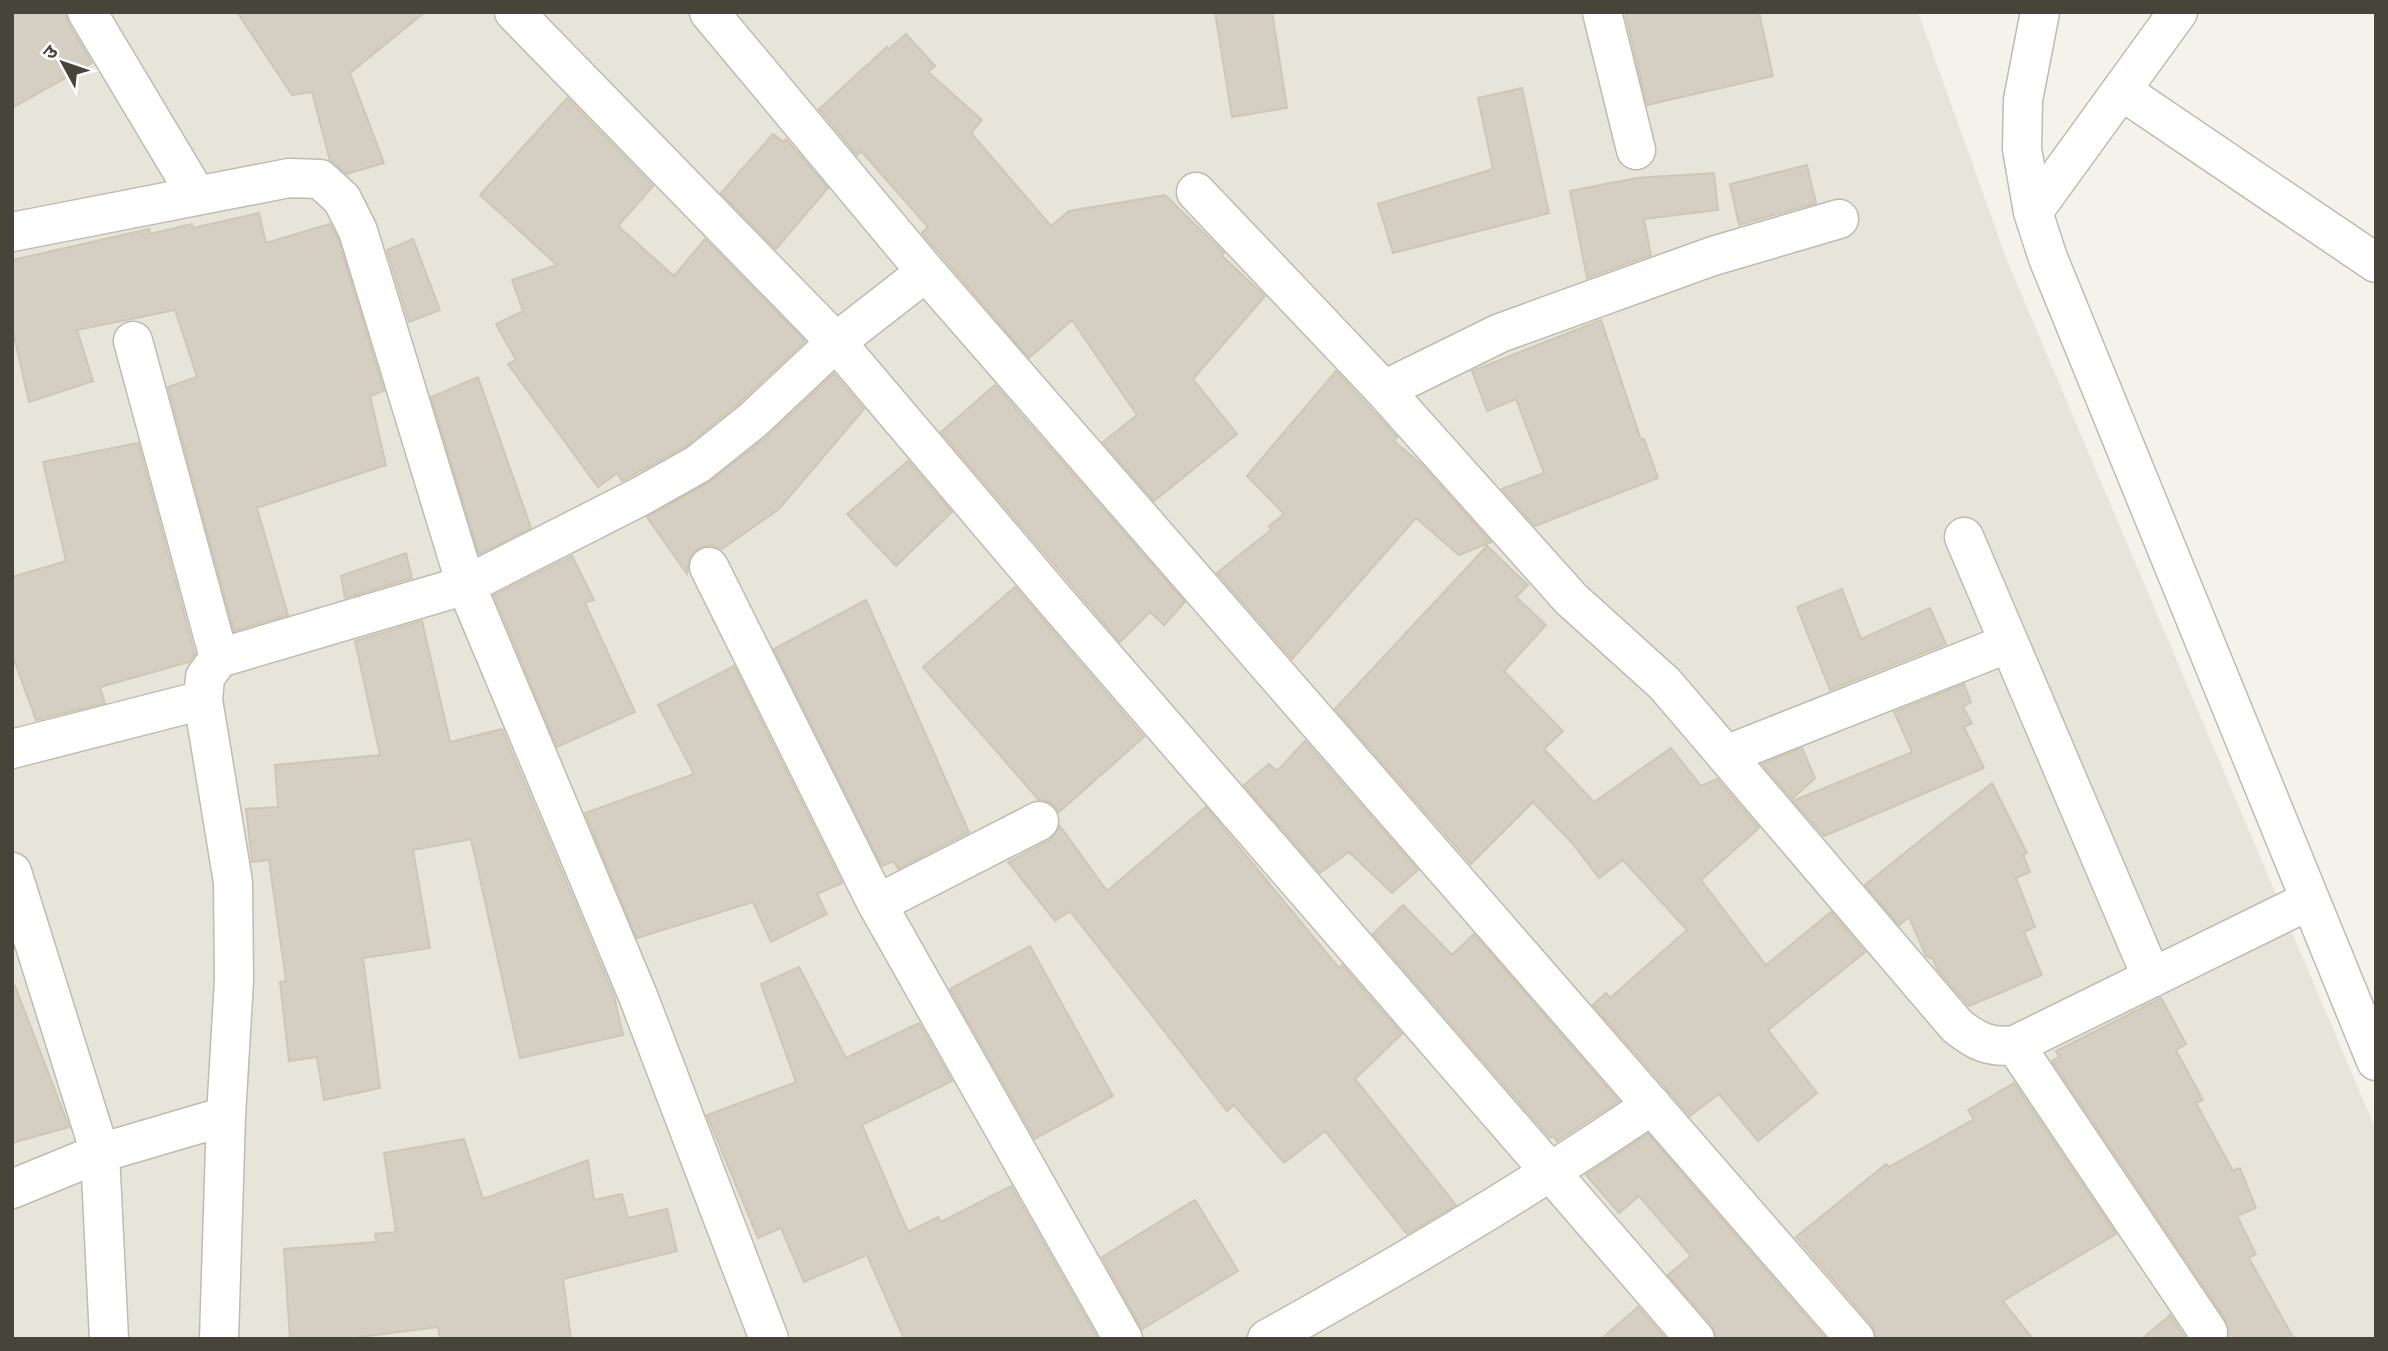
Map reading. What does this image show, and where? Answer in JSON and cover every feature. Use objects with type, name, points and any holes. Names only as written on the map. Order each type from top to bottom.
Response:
[{"type":"street","points":[[87,12],[197,196]]},
{"type":"street","points":[[514,12],[836,342],[1054,599],[1415,1012],[1550,1174],[1695,1339]]},
{"type":"street","points":[[709,12],[926,272],[1855,1339]]},
{"type":"street","points":[[1602,12],[1636,149]]},
{"type":"street","points":[[2040,12],[2023,100],[2022,149],[2033,212],[2376,1061]]},
{"type":"street","points":[[2033,212],[2178,12]]},
{"type":"street","points":[[2122,91],[2376,263]]},
{"type":"street","points":[[12,232],[289,178],[320,179],[342,199],[358,231],[466,585],[638,996],[769,1339]]},
{"type":"street","points":[[1196,192],[1384,390],[1571,598],[1665,684],[1957,1026],[1975,1041],[1995,1047],[2015,1045],[2310,900]]},
{"type":"street","points":[[1384,390],[1500,333],[1713,256],[1839,219]]},
{"type":"street","points":[[219,1339],[226,1116],[234,980],[233,882],[203,701],[205,677],[219,659],[466,585],[698,464],[752,420],[836,342],[926,272]]},
{"type":"street","points":[[133,341],[219,659]]},
{"type":"street","points":[[1964,537],[2152,978]]},
{"type":"street","points":[[709,566],[877,904],[1124,1339]]},
{"type":"street","points":[[1726,755],[2009,643]]},
{"type":"street","points":[[12,749],[203,701]]},
{"type":"street","points":[[877,904],[1039,821]]},
{"type":"street","points":[[12,872],[100,1153],[108,1339]]},
{"type":"street","points":[[2015,1045],[2208,1332]]},
{"type":"street","points":[[1267,1339],[1424,1251],[1550,1174],[1651,1105]]},
{"type":"street","points":[[12,1189],[100,1153],[226,1116]]},
{"type":"shaded area","points":[[12,12],[1918,12],[2008,263],[2376,1130],[2376,1339],[12,1339]]},
{"type":"building","points":[[12,12],[65,12],[68,23],[92,63],[12,108]]},
{"type":"building","points":[[237,12],[425,12],[350,73],[384,163],[347,174],[330,161],[312,92],[292,95]]},
{"type":"building","points":[[1215,12],[1272,12],[1287,108],[1232,117]]},
{"type":"building","points":[[1625,12],[1759,12],[1773,76],[1647,105]]},
{"type":"building","points":[[906,34],[935,66],[928,72],[982,120],[971,133],[1051,226],[1069,211],[1165,195],[1224,253],[1222,256],[1265,296],[1193,379],[1237,434],[1154,501],[1103,442],[1137,415],[1072,320],[1029,358],[922,233],[928,227],[861,151],[857,155],[819,109],[887,47],[889,49]]},
{"type":"building","points":[[1522,88],[1549,213],[1393,253],[1378,204],[1493,169],[1478,98]]},
{"type":"building","points":[[567,98],[653,186],[618,226],[674,276],[705,239],[805,341],[739,403],[686,446],[622,481],[617,473],[598,487],[508,364],[516,360],[496,324],[523,311],[512,280],[557,265],[480,195]]},
{"type":"building","points":[[773,134],[783,142],[786,139],[828,188],[776,249],[721,193]]},
{"type":"building","points":[[1807,165],[1816,203],[1739,225],[1730,184]]},
{"type":"building","points":[[1714,173],[1718,210],[1644,219],[1651,255],[1587,278],[1570,191],[1636,178]]},
{"type":"building","points":[[259,213],[266,243],[330,224],[338,239],[384,391],[370,396],[386,465],[257,508],[288,615],[234,631],[168,387],[197,377],[175,310],[77,330],[93,381],[29,402],[12,327],[12,260],[149,229],[150,234],[192,224],[193,228]]},
{"type":"building","points":[[413,239],[440,310],[409,322],[387,250]]},
{"type":"building","points":[[1601,320],[1641,440],[1644,439],[1658,478],[1535,526],[1502,489],[1544,473],[1516,399],[1487,411],[1472,371]]},
{"type":"building","points":[[1336,371],[1397,437],[1394,441],[1421,464],[1491,542],[1459,555],[1416,518],[1292,659],[1217,573],[1271,530],[1269,526],[1284,514],[1247,476]]},
{"type":"building","points":[[834,374],[864,409],[779,509],[722,549],[711,545],[699,548],[690,556],[687,574],[647,517],[711,481],[768,436]]},
{"type":"building","points":[[478,377],[531,528],[479,554],[431,397]]},
{"type":"building","points":[[995,385],[1185,602],[1164,625],[1150,612],[1120,642],[941,432]]},
{"type":"building","points":[[138,443],[195,654],[189,662],[100,687],[105,703],[36,720],[12,654],[12,577],[66,561],[43,462]]},
{"type":"building","points":[[908,461],[952,512],[896,566],[847,514]]},
{"type":"building","points":[[1487,546],[1528,585],[1516,597],[1546,625],[1504,671],[1563,731],[1544,749],[1594,802],[1671,748],[1701,786],[1717,779],[1759,828],[1701,880],[1766,965],[1831,912],[1865,952],[1768,1030],[1817,1093],[1758,1141],[1719,1094],[1690,1116],[1593,1005],[1606,993],[1610,998],[1687,930],[1623,860],[1599,878],[1573,844],[1533,802],[1471,864],[1335,709]]},
{"type":"building","points":[[406,553],[412,578],[345,598],[341,576]]},
{"type":"building","points":[[572,556],[594,600],[585,603],[635,712],[557,747],[494,595]]},
{"type":"building","points":[[1015,587],[1144,737],[1059,812],[1050,802],[1038,799],[923,667]]},
{"type":"building","points":[[1842,589],[1861,639],[1930,608],[1946,644],[1830,690],[1797,607]]},
{"type":"building","points":[[866,600],[969,832],[898,869],[894,861],[882,866],[774,649]]},
{"type":"building","points":[[422,621],[450,742],[502,729],[614,996],[623,1035],[520,1058],[471,839],[413,850],[430,948],[363,958],[380,1088],[324,1100],[317,1057],[289,1061],[280,982],[286,981],[269,860],[252,862],[246,809],[278,807],[275,765],[380,755],[355,641]]},
{"type":"building","points":[[734,666],[842,883],[817,894],[827,914],[771,942],[753,902],[637,938],[585,813],[694,774],[658,705]]},
{"type":"building","points":[[1964,684],[1971,702],[1963,707],[1972,723],[1964,727],[1984,768],[1824,836],[1793,801],[1912,752],[1894,712]]},
{"type":"building","points":[[1305,741],[1418,870],[1392,893],[1349,852],[1320,873],[1244,785],[1269,764],[1277,771]]},
{"type":"building","points":[[1802,748],[1815,778],[1792,799],[1762,764]]},
{"type":"building","points":[[1992,783],[2027,853],[2023,855],[2030,872],[2016,878],[2035,927],[2024,932],[2042,975],[1969,1006],[1937,969],[1933,959],[1926,956],[1909,917],[1899,925],[1865,885]]},
{"type":"building","points":[[1206,807],[1339,968],[1342,965],[1402,1034],[1355,1079],[1456,1205],[1407,1234],[1325,1131],[1284,1163],[1234,1105],[1227,1111],[1070,911],[1055,921],[1008,862],[1050,840],[1060,826],[1107,891]]},
{"type":"building","points":[[1403,905],[1452,955],[1474,934],[1619,1101],[1557,1141],[1553,1136],[1550,1138],[1373,934]]},
{"type":"building","points":[[1030,946],[1113,1096],[1035,1139],[950,989]]},
{"type":"building","points":[[799,967],[846,1058],[919,1023],[952,1081],[862,1125],[908,1232],[938,1217],[941,1222],[1011,1186],[1098,1339],[904,1339],[867,1255],[804,1282],[781,1228],[758,1238],[707,1115],[796,1082],[761,984]]},
{"type":"building","points":[[15,986],[69,1127],[12,1143],[12,987]]},
{"type":"building","points":[[2161,998],[2186,1044],[2176,1050],[2203,1100],[2196,1103],[2233,1171],[2240,1168],[2256,1208],[2237,1216],[2256,1254],[2249,1258],[2294,1339],[2228,1339],[2226,1320],[2052,1061],[2059,1057],[2056,1051]]},
{"type":"building","points":[[2014,1083],[2116,1234],[2003,1301],[2033,1339],[1876,1339],[1872,1325],[1796,1237],[1886,1164],[1889,1167],[1974,1119],[1968,1110]]},
{"type":"building","points":[[1648,1134],[1826,1339],[1716,1339],[1712,1325],[1668,1275],[1691,1256],[1639,1196],[1619,1213],[1586,1175]]},
{"type":"building","points":[[464,1139],[483,1199],[588,1160],[594,1200],[622,1194],[628,1218],[667,1209],[677,1251],[563,1279],[571,1339],[440,1339],[438,1327],[344,1339],[290,1339],[284,1249],[376,1242],[375,1234],[396,1232],[384,1153]]},
{"type":"building","points":[[1195,1200],[1238,1271],[1142,1329],[1102,1257]]},
{"type":"building","points":[[1638,1307],[1666,1339],[1601,1339]]},
{"type":"building","points":[[2170,1315],[2186,1339],[2142,1339]]}]
